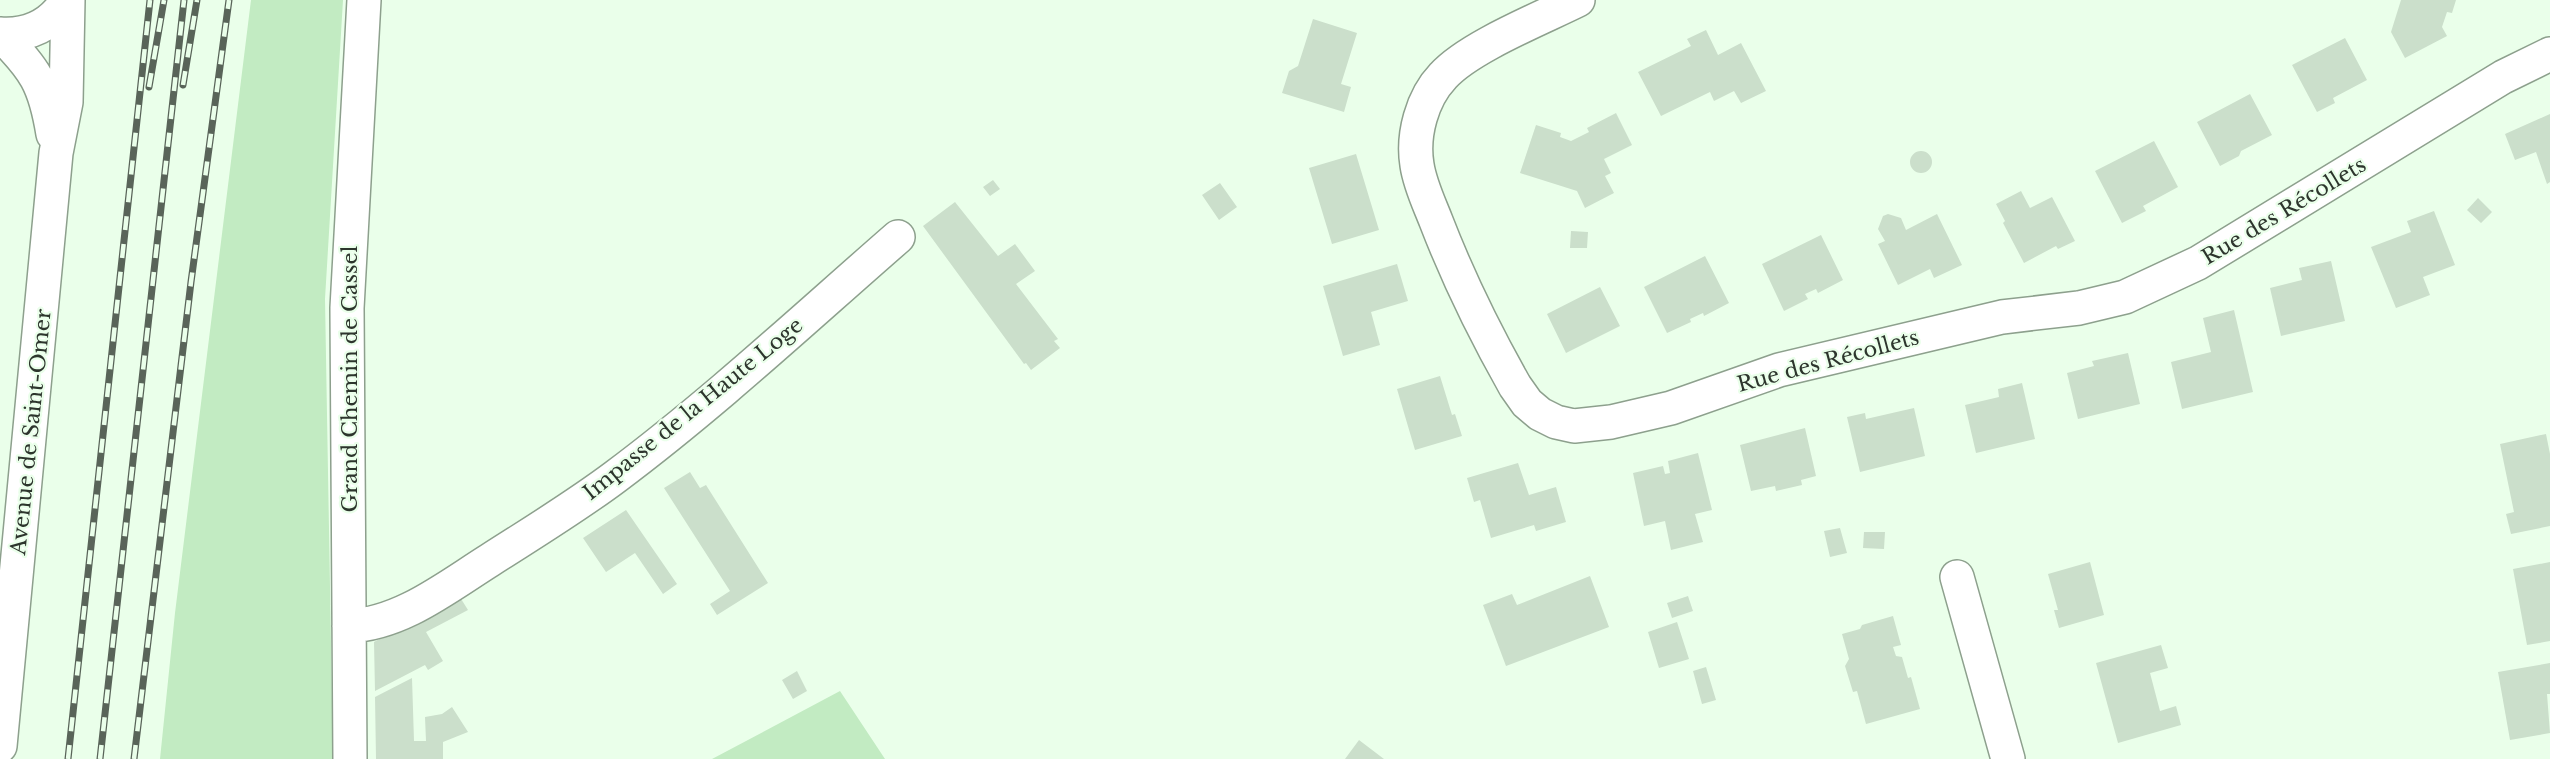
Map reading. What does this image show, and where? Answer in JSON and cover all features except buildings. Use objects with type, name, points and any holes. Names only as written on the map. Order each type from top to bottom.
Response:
[{"type":"street","points":[[0,34],[25,33],[40,27],[53,18],[67,0]]},
{"type":"street","name":"Avenue de Saint-Omer","points":[[0,746],[57,153],[66,102],[67,0]]},
{"type":"street","name":"Grand Chemin de Cassel","points":[[350,759],[347,308],[364,0]]},
{"type":"street","name":"Rue des Récollets","points":[[1578,0],[1479,50],[1443,75],[1425,105],[1416,144],[1417,165],[1422,185],[1451,260],[1515,386],[1527,403],[1540,414],[1556,422],[1574,426],[1611,422],[1653,413],[1779,370],[1978,323],[2023,314],[2079,308],[2125,297],[2198,263],[2503,77],[2550,54]]},
{"type":"street","name":"Avenue de Saint-Omer","points":[[0,34],[27,62],[40,82],[49,107],[57,153]]},
{"type":"street","name":"Impasse de la Haute Loge","points":[[349,626],[378,623],[406,611],[453,584],[590,495],[689,418],[898,237]]},
{"type":"street","points":[[1958,577],[2008,759]]},
{"type":"green space","points":[[251,0],[343,0],[325,299],[333,759],[160,759],[175,613]]},
{"type":"green space","points":[[840,691],[885,759],[712,759]]},
{"type":"railway","points":[[68,759],[150,0]]},
{"type":"railway","points":[[149,87],[164,0]]},
{"type":"railway","points":[[100,759],[184,0]]},
{"type":"railway","points":[[183,85],[197,0]]},
{"type":"railway","points":[[134,759],[191,282],[229,0]]}]
